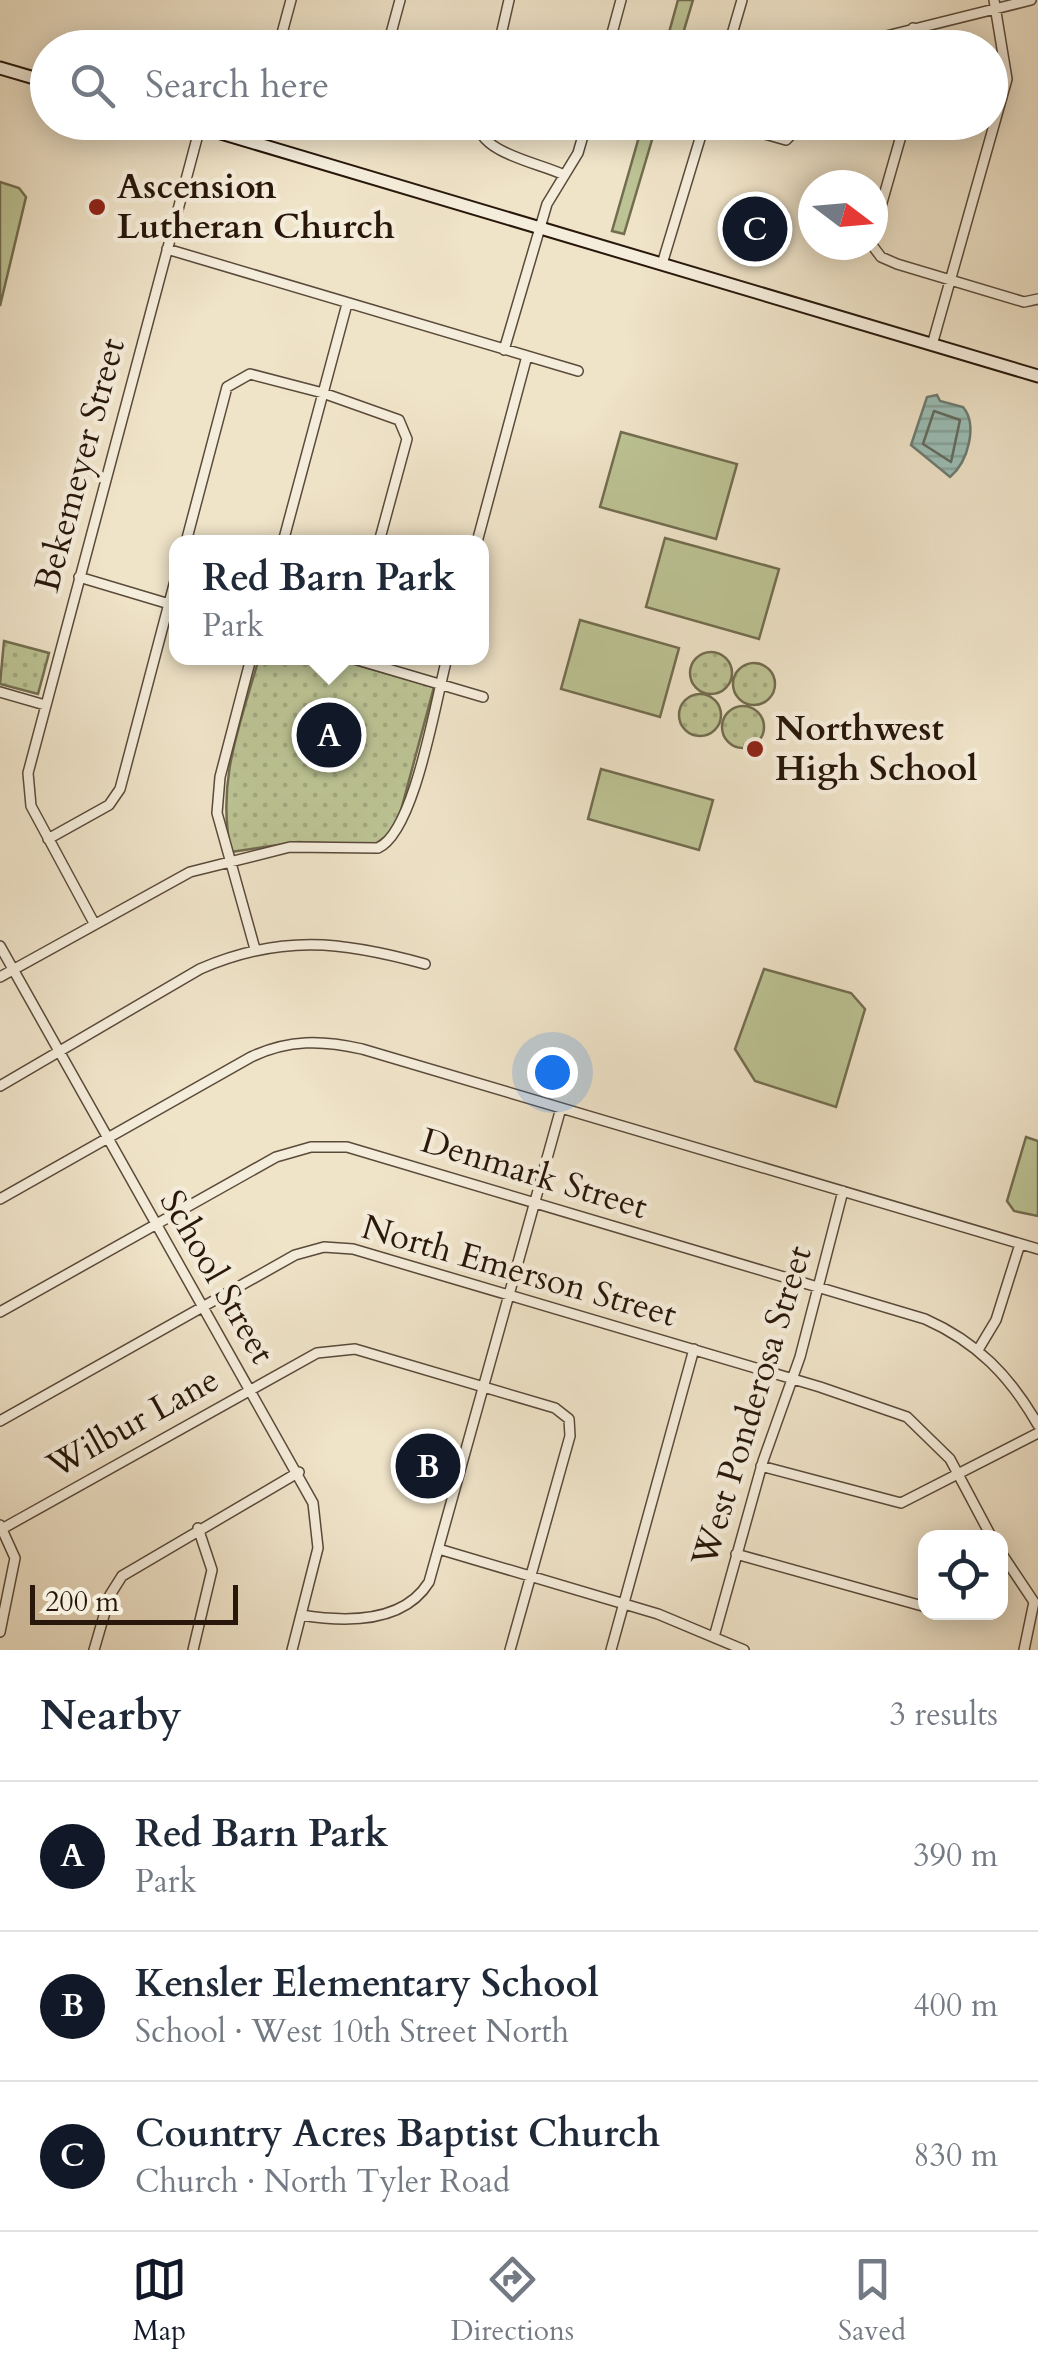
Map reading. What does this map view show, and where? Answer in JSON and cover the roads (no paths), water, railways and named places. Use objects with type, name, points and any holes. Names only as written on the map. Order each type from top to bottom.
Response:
[{"type":"main road","points":[[0,68],[30,77]]},
{"type":"main road","points":[[242,140],[1038,376]]},
{"type":"street","points":[[282,30],[290,0]]},
{"type":"street","points":[[391,30],[400,0]]},
{"type":"street","points":[[502,30],[509,0]]},
{"type":"street","points":[[613,30],[621,0]]},
{"type":"street","points":[[733,30],[742,0]]},
{"type":"street","points":[[906,30],[995,4],[1031,0]]},
{"type":"street","points":[[995,4],[999,30]]},
{"type":"street","name":"Bekemeyer Street","points":[[94,923],[31,806],[27,784],[197,140]]},
{"type":"street","points":[[483,140],[564,175]]},
{"type":"street","points":[[504,350],[539,228],[579,140]]},
{"type":"street","points":[[662,264],[700,140]]},
{"type":"street","points":[[888,182],[900,140]]},
{"type":"street","points":[[932,344],[990,140]]},
{"type":"street","points":[[166,249],[578,371]]},
{"type":"street","points":[[888,259],[1024,302],[1038,299]]},
{"type":"street","points":[[284,535],[347,304]]},
{"type":"street","points":[[478,535],[527,356]]},
{"type":"street","points":[[188,535],[227,388],[250,374],[392,415],[407,434],[381,535]]},
{"type":"street","points":[[79,577],[169,604]]},
{"type":"street","points":[[48,840],[116,798],[169,619]]},
{"type":"street","points":[[249,665],[220,777],[216,813],[255,949]]},
{"type":"street","points":[[375,665],[484,697]]},
{"type":"street","points":[[0,977],[190,872],[290,847],[378,848],[389,843],[402,825],[445,665]]},
{"type":"street","points":[[0,692],[45,705]]},
{"type":"street","points":[[0,1086],[200,970],[255,949],[324,943],[425,964]]},
{"type":"street","name":"School Street","points":[[0,946],[313,1503],[319,1539],[292,1650]]},
{"type":"street","points":[[0,1199],[251,1057],[302,1042],[362,1050],[1038,1249]]},
{"type":"street","points":[[301,1615],[338,1621],[403,1607],[424,1591],[442,1550],[561,1108]]},
{"type":"street","name":"Denmark Street","points":[[0,1312],[276,1157],[311,1147],[347,1147],[925,1318],[978,1350],[1010,1380],[1038,1425]]},
{"type":"street","name":"West Ponderosa Street","points":[[714,1637],[761,1466],[793,1379],[843,1192]]},
{"type":"street","points":[[978,1350],[996,1320],[1020,1244]]},
{"type":"street","name":"North Emerson Street","points":[[0,1421],[295,1255],[324,1247],[353,1249],[793,1379],[907,1417],[938,1444],[988,1530]]},
{"type":"street","name":"Wilbur Lane","points":[[1,1528],[316,1353],[344,1348],[564,1412],[572,1426],[531,1575]]},
{"type":"street","points":[[610,1650],[694,1349]]},
{"type":"street","points":[[761,1466],[901,1503],[1038,1433]]},
{"type":"street","points":[[94,1650],[110,1596],[122,1576],[299,1472]]},
{"type":"street","points":[[0,1632],[15,1566],[1,1528]]},
{"type":"street","points":[[194,1650],[212,1570],[198,1528]]},
{"type":"street","points":[[442,1550],[624,1603],[744,1650]]},
{"type":"street","points":[[736,1554],[918,1605]]},
{"type":"street","points":[[1008,1563],[1034,1602],[1024,1650]]},
{"type":"street","points":[[510,1650],[531,1575]]},
{"type":"water","points":[[937,395],[940,401],[963,407],[970,423],[966,453],[950,477],[911,445],[927,397]]},
{"type":"place","name":"Ascension Lutheran Church","points":[[97,207]]},
{"type":"place","name":"Country Acres Baptist Church","points":[[755,229]]},
{"type":"place","name":"Red Barn Park","points":[[329,735]]},
{"type":"place","name":"Northwest High School","points":[[755,749]]},
{"type":"place","name":"Kensler Elementary School","points":[[428,1466]]}]
